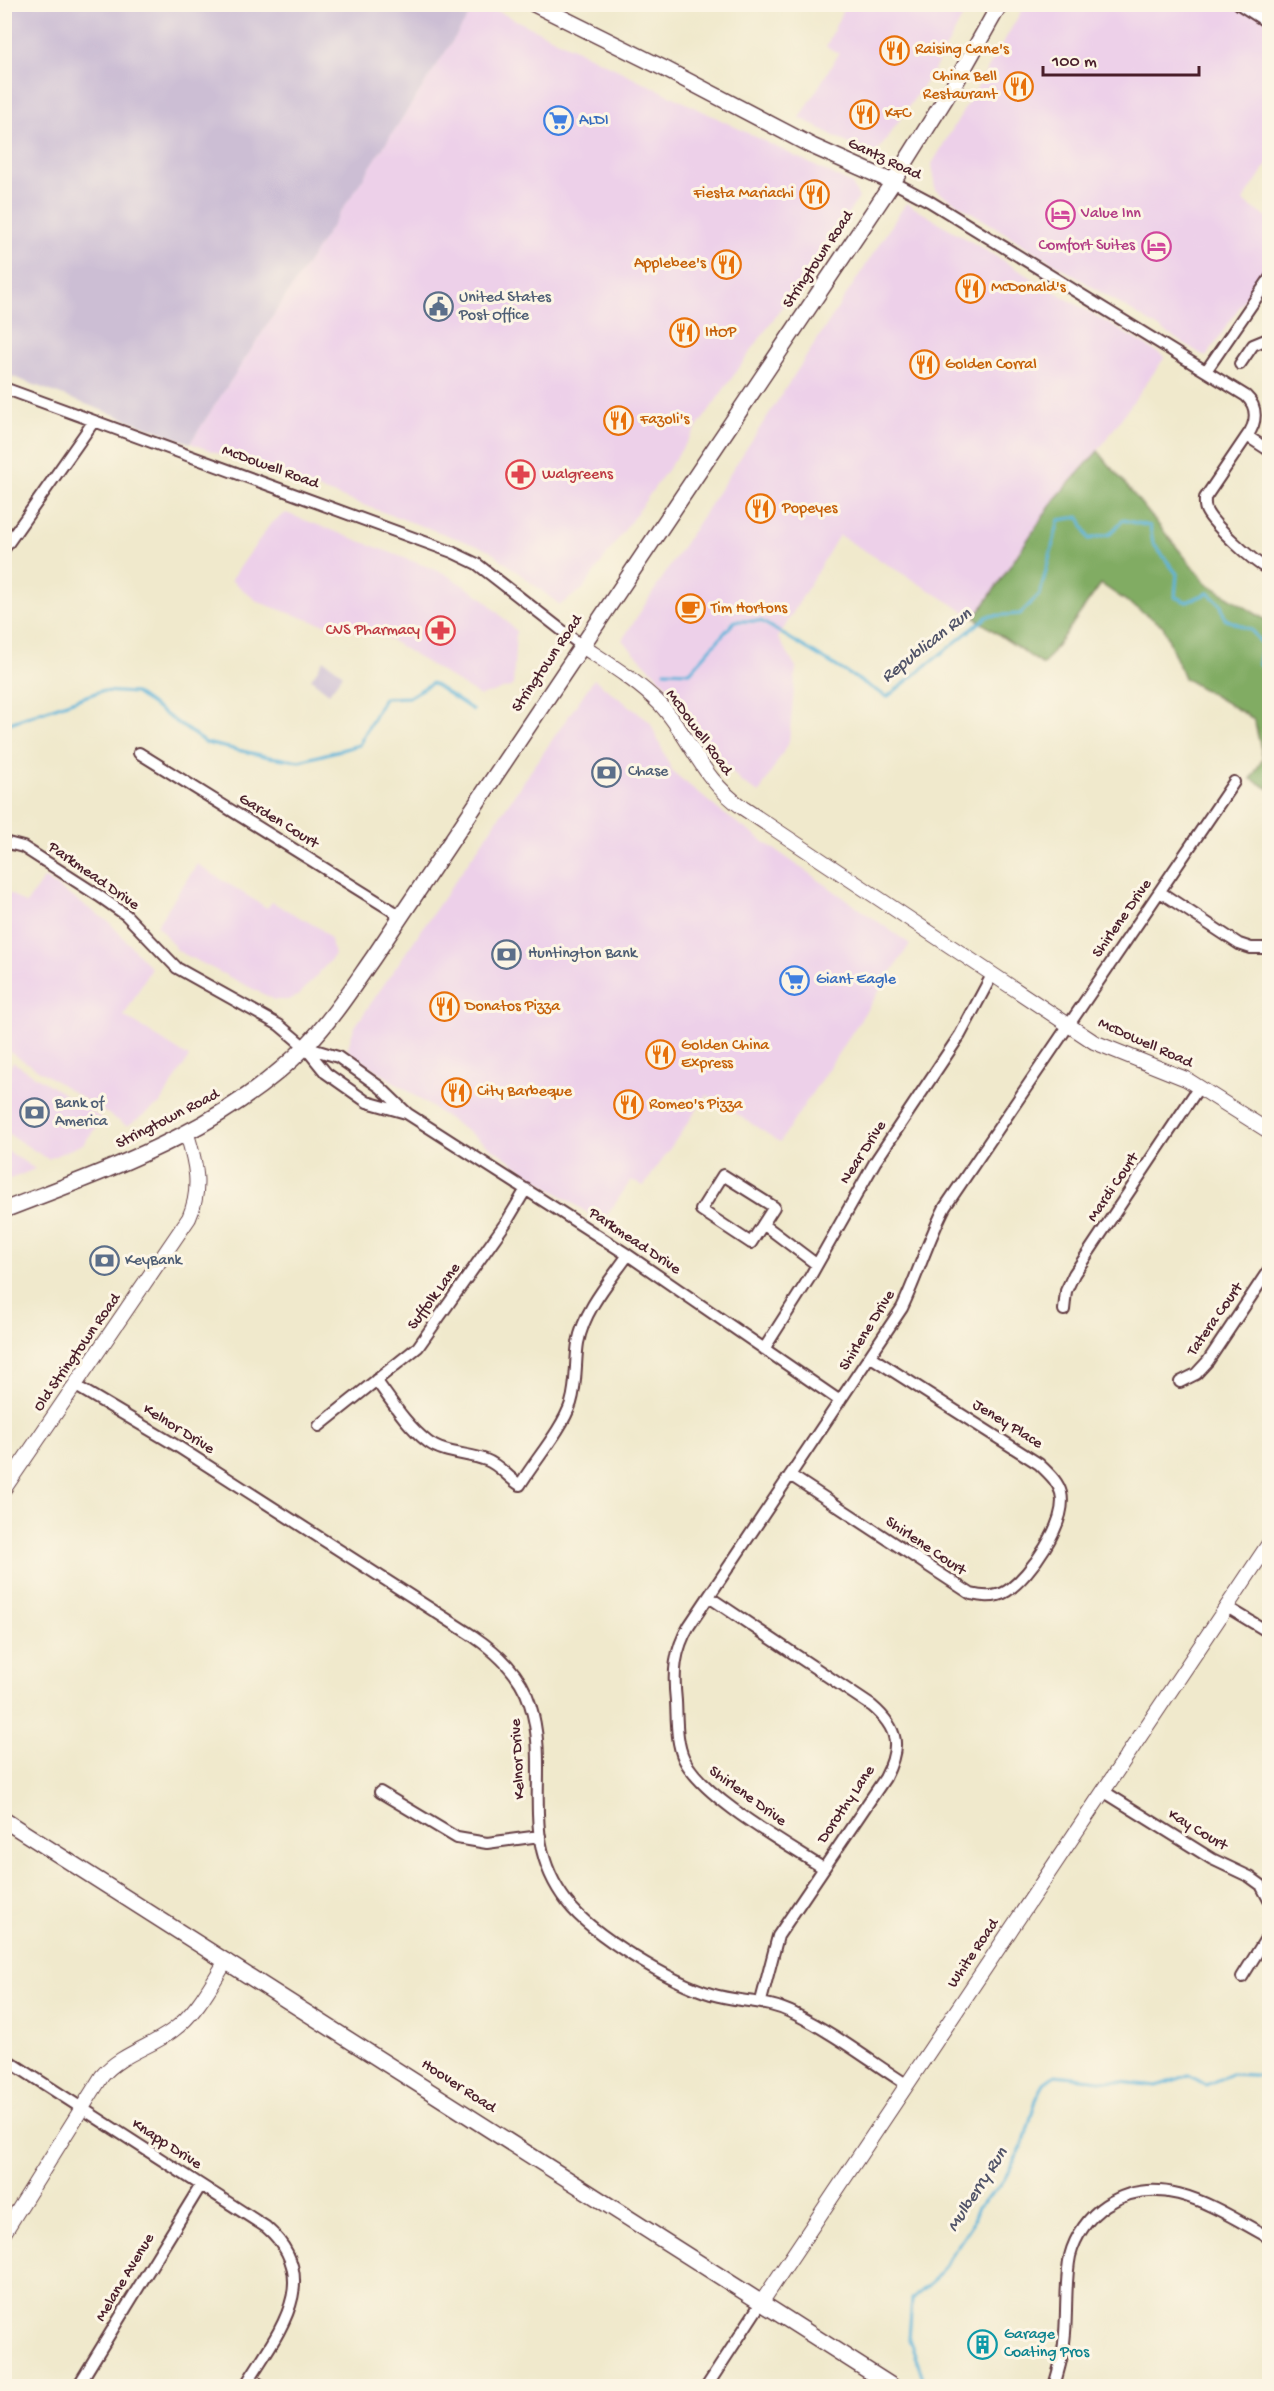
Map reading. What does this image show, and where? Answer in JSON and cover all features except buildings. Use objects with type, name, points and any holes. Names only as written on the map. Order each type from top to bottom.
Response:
[{"type":"main road","name":"Gantz Road","points":[[534,4],[812,146],[893,182]]},
{"type":"main road","name":"Stringtown Road","points":[[4,1210],[127,1162],[187,1134],[235,1106],[305,1047],[348,995],[893,182],[961,73],[1000,4]]},
{"type":"main road","name":"Hoover Road","points":[[4,1820],[891,2386]]},
{"type":"street","points":[[1239,4],[1269,24]]},
{"type":"street","name":"Gantz Road","points":[[893,182],[938,206],[1206,371],[1252,402],[1255,411],[1254,424],[1247,436]]},
{"type":"street","points":[[1206,371],[1269,278]]},
{"type":"street","points":[[1240,364],[1253,345],[1269,338]]},
{"type":"street","name":"McDowell Road","points":[[4,388],[452,552],[477,564],[582,646],[633,680],[661,705],[706,773],[728,797],[1067,1024],[1106,1048],[1172,1073],[1199,1087],[1269,1132]]},
{"type":"street","points":[[4,549],[94,421]]},
{"type":"street","points":[[1269,451],[1247,436],[1205,498],[1205,509],[1211,519],[1259,564],[1269,570]]},
{"type":"street","name":"Garden Court","points":[[139,753],[401,916]]},
{"type":"street","name":"Shirlene Drive","points":[[823,1868],[713,1795],[700,1783],[683,1758],[679,1742],[674,1663],[682,1638],[902,1308],[923,1265],[928,1242],[945,1207],[1067,1024],[1234,782]]},
{"type":"street","name":"Parkmead Drive","points":[[4,842],[23,847],[126,915],[177,968],[279,1025],[305,1047],[326,1073],[367,1102],[408,1114]]},
{"type":"street","points":[[1160,892],[1239,944],[1251,948],[1269,948]]},
{"type":"street","name":"Near Drive","points":[[764,1349],[875,1162],[960,1035],[992,975]]},
{"type":"street","name":"Parkmead Drive","points":[[305,1047],[338,1057],[380,1087],[408,1114],[628,1255],[840,1401]]},
{"type":"street","name":"Mardi Court","points":[[1064,1310],[1066,1291],[1074,1274],[1199,1087]]},
{"type":"street","name":"Old Stringtown Road","points":[[4,1489],[164,1258],[193,1210],[198,1178],[187,1134]]},
{"type":"street","points":[[723,1175],[774,1207],[763,1224],[751,1243],[700,1210],[723,1175]]},
{"type":"street","name":"Suffolk Lane","points":[[319,1425],[418,1347],[507,1221],[526,1189]]},
{"type":"street","points":[[763,1224],[816,1264]]},
{"type":"street","points":[[376,1380],[395,1406],[430,1443],[499,1466],[506,1476],[520,1485],[571,1403],[578,1341],[584,1324],[593,1305],[628,1255]]},
{"type":"street","name":"Tatera Court","points":[[1180,1382],[1196,1374],[1208,1361],[1269,1268]]},
{"type":"street","name":"Jeney Place","points":[[871,1357],[1040,1464],[1057,1482],[1063,1506],[1059,1520],[1040,1554]]},
{"type":"street","name":"Kelnor Drive","points":[[76,1386],[177,1446],[488,1646],[502,1659],[523,1688],[534,1721],[537,1818],[552,1879],[569,1905],[594,1928],[675,1980],[714,1995],[761,2001],[796,2014],[906,2084]]},
{"type":"street","name":"Shirlene Court","points":[[790,1475],[971,1594],[982,1597],[1006,1592],[1024,1577],[1040,1554]]},
{"type":"street","name":"White Road","points":[[707,2386],[1269,1542]]},
{"type":"street","name":"Dorothy Lane","points":[[709,1597],[872,1706],[883,1715],[894,1733],[893,1761],[778,1936],[761,2001]]},
{"type":"street","points":[[1227,1607],[1269,1633]]},
{"type":"street","name":"Kay Court","points":[[1103,1791],[1212,1859],[1250,1877],[1260,1886],[1269,1902]]},
{"type":"street","points":[[380,1792],[457,1838],[487,1843],[540,1836]]},
{"type":"street","points":[[1242,1977],[1269,1932]]},
{"type":"street","points":[[4,2233],[81,2108],[109,2068],[119,2060],[162,2038],[185,2019],[226,1961]]},
{"type":"street","name":"Knapp Drive","points":[[4,2058],[276,2236],[284,2247],[294,2271],[294,2297],[290,2310],[247,2382]]},
{"type":"street","name":"Melane Avenue","points":[[78,2386],[201,2185]]},
{"type":"street","points":[[1054,2386],[1065,2334],[1070,2255],[1080,2232],[1099,2209],[1137,2191],[1169,2190],[1194,2198],[1269,2238]]},
{"type":"street","points":[[247,2382],[262,2386]]},
{"type":"shaded area","points":[[4,5],[476,5],[190,443],[5,374]]},
{"type":"shaded area","points":[[476,5],[485,5],[852,184],[859,198],[583,589],[560,605],[489,550],[190,443]]},
{"type":"shaded area","points":[[845,5],[969,5],[934,70],[874,157],[800,118],[839,53],[826,47]]},
{"type":"shaded area","points":[[1025,5],[1269,5],[1269,161],[1243,201],[1269,219],[1269,263],[1206,357],[935,190],[932,164]]},
{"type":"shaded area","points":[[906,203],[1165,357],[1098,451],[1055,499],[975,618],[839,535],[778,638],[796,667],[789,742],[759,793],[742,783],[706,742],[677,696],[622,640]]},
{"type":"shaded area","points":[[286,513],[444,573],[483,598],[516,631],[513,686],[480,696],[389,639],[312,621],[258,602],[231,580],[271,523]]},
{"type":"shaded area","points":[[324,660],[343,674],[329,693],[311,679]]},
{"type":"shaded area","points":[[594,679],[650,722],[672,771],[720,811],[910,944],[780,1142],[707,1095],[644,1186],[631,1180],[602,1223],[347,1050],[354,1028]]},
{"type":"shaded area","points":[[197,864],[267,908],[272,902],[321,929],[331,939],[334,956],[299,995],[289,1000],[275,1000],[178,951],[157,925]]},
{"type":"shaded area","points":[[44,878],[109,922],[151,968],[124,1016],[189,1057],[160,1104],[127,1126],[5,1049],[5,890],[26,904]]},
{"type":"shaded area","points":[[13,1062],[103,1119],[83,1144],[48,1159],[5,1132],[5,1075]]},
{"type":"shaded area","points":[[5,1149],[35,1169],[5,1181]]},
{"type":"green space","points":[[1098,451],[1206,583],[1269,622],[1269,789],[1251,779],[1263,758],[1254,719],[1184,678],[1163,626],[1101,584],[1043,665],[975,618],[1055,499]]},
{"type":"waterway","name":"Republican Run","points":[[665,671],[690,672],[735,621],[761,621],[887,697],[988,616],[1020,614],[1040,594],[1059,520],[1079,517],[1089,539],[1110,534],[1123,520],[1150,526],[1153,543],[1177,574],[1175,597],[1187,602],[1208,593],[1221,605],[1225,619],[1251,630],[1263,645],[1259,664],[1270,671]]},
{"type":"waterway","name":"Republican Run","points":[[4,725],[101,691],[135,693],[206,743],[269,757],[300,761],[359,745],[384,698],[409,697],[432,683],[473,710]]},
{"type":"waterway","name":"Mulberry Run","points":[[926,2386],[909,2339],[912,2299],[936,2278],[971,2226],[978,2207],[1001,2185],[1023,2145],[1036,2100],[1044,2083],[1055,2075],[1157,2086],[1189,2075],[1206,2085],[1231,2074],[1270,2076]]},
{"type":"place","name":"Raising Cane's","points":[[894,50]]},
{"type":"place","name":"China Bell Restaurant","points":[[1018,86]]},
{"type":"place","name":"KFC","points":[[864,114]]},
{"type":"place","name":"ALDI","points":[[558,121]]},
{"type":"place","name":"Fiesta Mariachi","points":[[815,194]]},
{"type":"place","name":"Value Inn","points":[[1060,214]]},
{"type":"place","name":"Comfort Suites","points":[[1156,246]]},
{"type":"place","name":"Applebee's","points":[[727,264]]},
{"type":"place","name":"McDonald's","points":[[970,288]]},
{"type":"place","name":"United States Post Office","points":[[438,307]]},
{"type":"place","name":"IHOP","points":[[684,333]]},
{"type":"place","name":"Golden Corral","points":[[924,365]]},
{"type":"place","name":"Fazoli's","points":[[619,420]]},
{"type":"place","name":"Walgreens","points":[[521,475]]},
{"type":"place","name":"Popeyes","points":[[761,509]]},
{"type":"place","name":"Tim Hortons","points":[[690,609]]},
{"type":"place","name":"CVS Pharmacy","points":[[441,631]]},
{"type":"place","name":"Chase","points":[[607,772]]},
{"type":"place","name":"Huntington Bank","points":[[507,954]]},
{"type":"place","name":"Giant Eagle","points":[[795,980]]},
{"type":"place","name":"Donatos Pizza","points":[[444,1007]]},
{"type":"place","name":"Golden China Express","points":[[660,1055]]},
{"type":"place","name":"City Barbeque","points":[[456,1092]]},
{"type":"place","name":"Romeo's Pizza","points":[[628,1105]]},
{"type":"place","name":"Bank of America","points":[[34,1113]]},
{"type":"place","name":"KeyBank","points":[[104,1261]]},
{"type":"place","name":"Garage Coating Pros","points":[[983,2344]]}]
